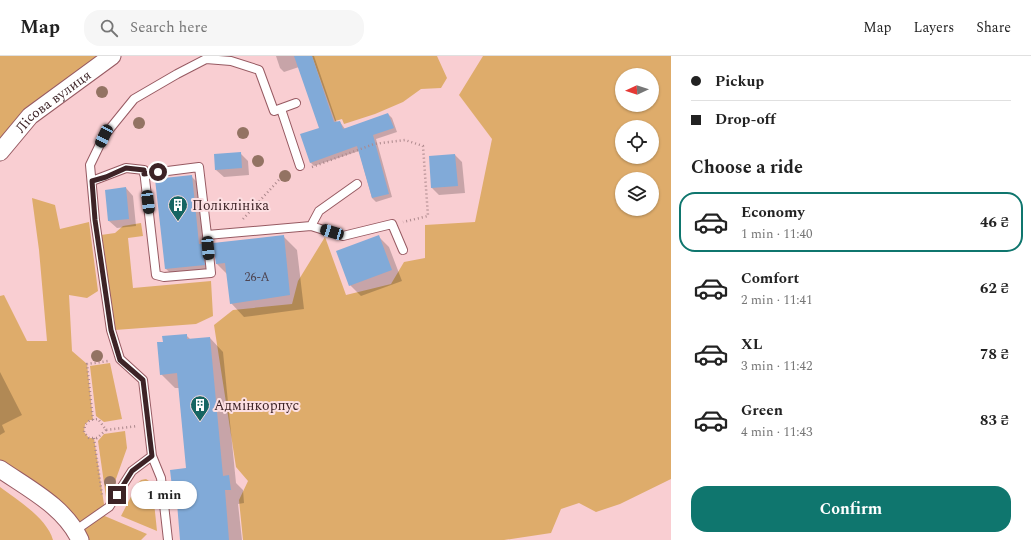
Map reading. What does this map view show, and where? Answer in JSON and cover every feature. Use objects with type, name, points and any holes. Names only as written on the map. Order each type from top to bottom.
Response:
[{"type":"street","name":"Лісова вулиця","points":[[0,152],[30,116],[112,56]]},
{"type":"street","points":[[0,469],[55,507],[78,535]]},
{"type":"lane","points":[[168,540],[161,478],[152,456],[143,380],[120,360],[111,330],[95,220],[90,165],[104,136],[134,99],[206,59],[231,60],[259,70],[274,111],[296,103]]},
{"type":"lane","points":[[281,109],[299,163]]},
{"type":"lane","points":[[92,181],[106,177],[126,168],[144,170],[144,174],[156,275],[164,277],[211,273],[199,167],[144,174]]},
{"type":"lane","points":[[311,226],[319,211],[357,184]]},
{"type":"lane","points":[[207,236],[311,226],[343,236],[392,224],[403,250]]},
{"type":"lane","points":[[78,535],[109,508],[132,471],[152,456]]},
{"type":"path","points":[[231,233],[299,163],[309,169],[374,144],[405,140],[423,146],[428,216],[392,224]]},
{"type":"path","points":[[93,420],[87,364],[120,360]]},
{"type":"path","points":[[106,430],[98,420],[90,420],[85,424],[84,432],[89,438],[97,438],[106,430],[148,425]]},
{"type":"path","points":[[94,438],[105,511]]},
{"type":"shaded area","points":[[0,56],[101,56],[0,143]]},
{"type":"shaded area","points":[[312,56],[437,56],[447,78],[441,88],[421,89],[403,102],[375,114],[344,124],[342,119],[335,121]]},
{"type":"shaded area","points":[[483,56],[671,56],[671,479],[620,504],[596,512],[579,503],[561,509],[551,533],[504,540],[243,540],[239,500],[248,481],[236,467],[214,325],[233,310],[292,304],[298,281],[325,237],[346,295],[391,284],[404,262],[425,258],[425,225],[475,222],[492,139],[459,95]]},
{"type":"shaded area","points":[[32,198],[55,205],[60,229],[89,222],[98,291],[87,298],[69,295],[72,351],[87,364],[93,420],[90,420],[85,424],[84,432],[89,438],[94,438],[105,511],[100,514],[147,534],[141,540],[89,540],[85,530],[87,524],[80,524],[0,469],[0,296],[4,295],[27,341],[47,341],[39,250]]},
{"type":"shaded area","points":[[141,223],[143,236],[128,238],[133,288],[211,281],[213,316],[196,324],[115,330],[101,235],[115,233],[123,226]]},
{"type":"shaded area","points":[[110,363],[122,419],[104,422],[96,416],[90,366]]},
{"type":"shaded area","points":[[125,431],[127,448],[107,504],[98,441],[104,434]]},
{"type":"shaded area","points":[[146,479],[152,483],[157,531],[121,516],[138,483],[141,480]]},
{"type":"shaded area","points":[[0,487],[31,510],[45,524],[53,540],[0,540]]},
{"type":"building","points":[[294,56],[312,56],[334,122],[340,121],[343,129],[388,113],[394,128],[373,135],[389,194],[372,198],[357,146],[310,163],[300,134],[319,128]]},
{"type":"building","points":[[241,152],[242,168],[215,170],[214,154]]},
{"type":"building","points":[[455,154],[458,186],[431,188],[429,156]]},
{"type":"building","name":"Поліклініка","points":[[192,175],[199,244],[202,244],[205,265],[165,269],[155,179]]},
{"type":"building","points":[[126,187],[129,219],[108,221],[105,190]]},
{"type":"building","points":[[284,235],[290,295],[230,304],[225,263],[216,264],[213,243]]},
{"type":"building","points":[[379,235],[392,270],[349,286],[336,251]]},
{"type":"building","name":"Адмінкорпус","points":[[187,334],[187,339],[210,337],[223,476],[229,475],[231,490],[225,490],[229,540],[180,540],[177,503],[174,504],[170,470],[186,468],[177,373],[160,375],[157,342],[163,342],[162,336]]},
{"type":"place","name":"Поліклініка","points":[[178,222]]},
{"type":"place","name":"Адмінкорпус","points":[[200,422]]},
{"type":"route","points":[[117,495],[132,471],[152,456],[143,380],[120,360],[111,330],[95,220],[92,181],[106,177],[126,168],[144,170],[144,174],[158,172]]}]
